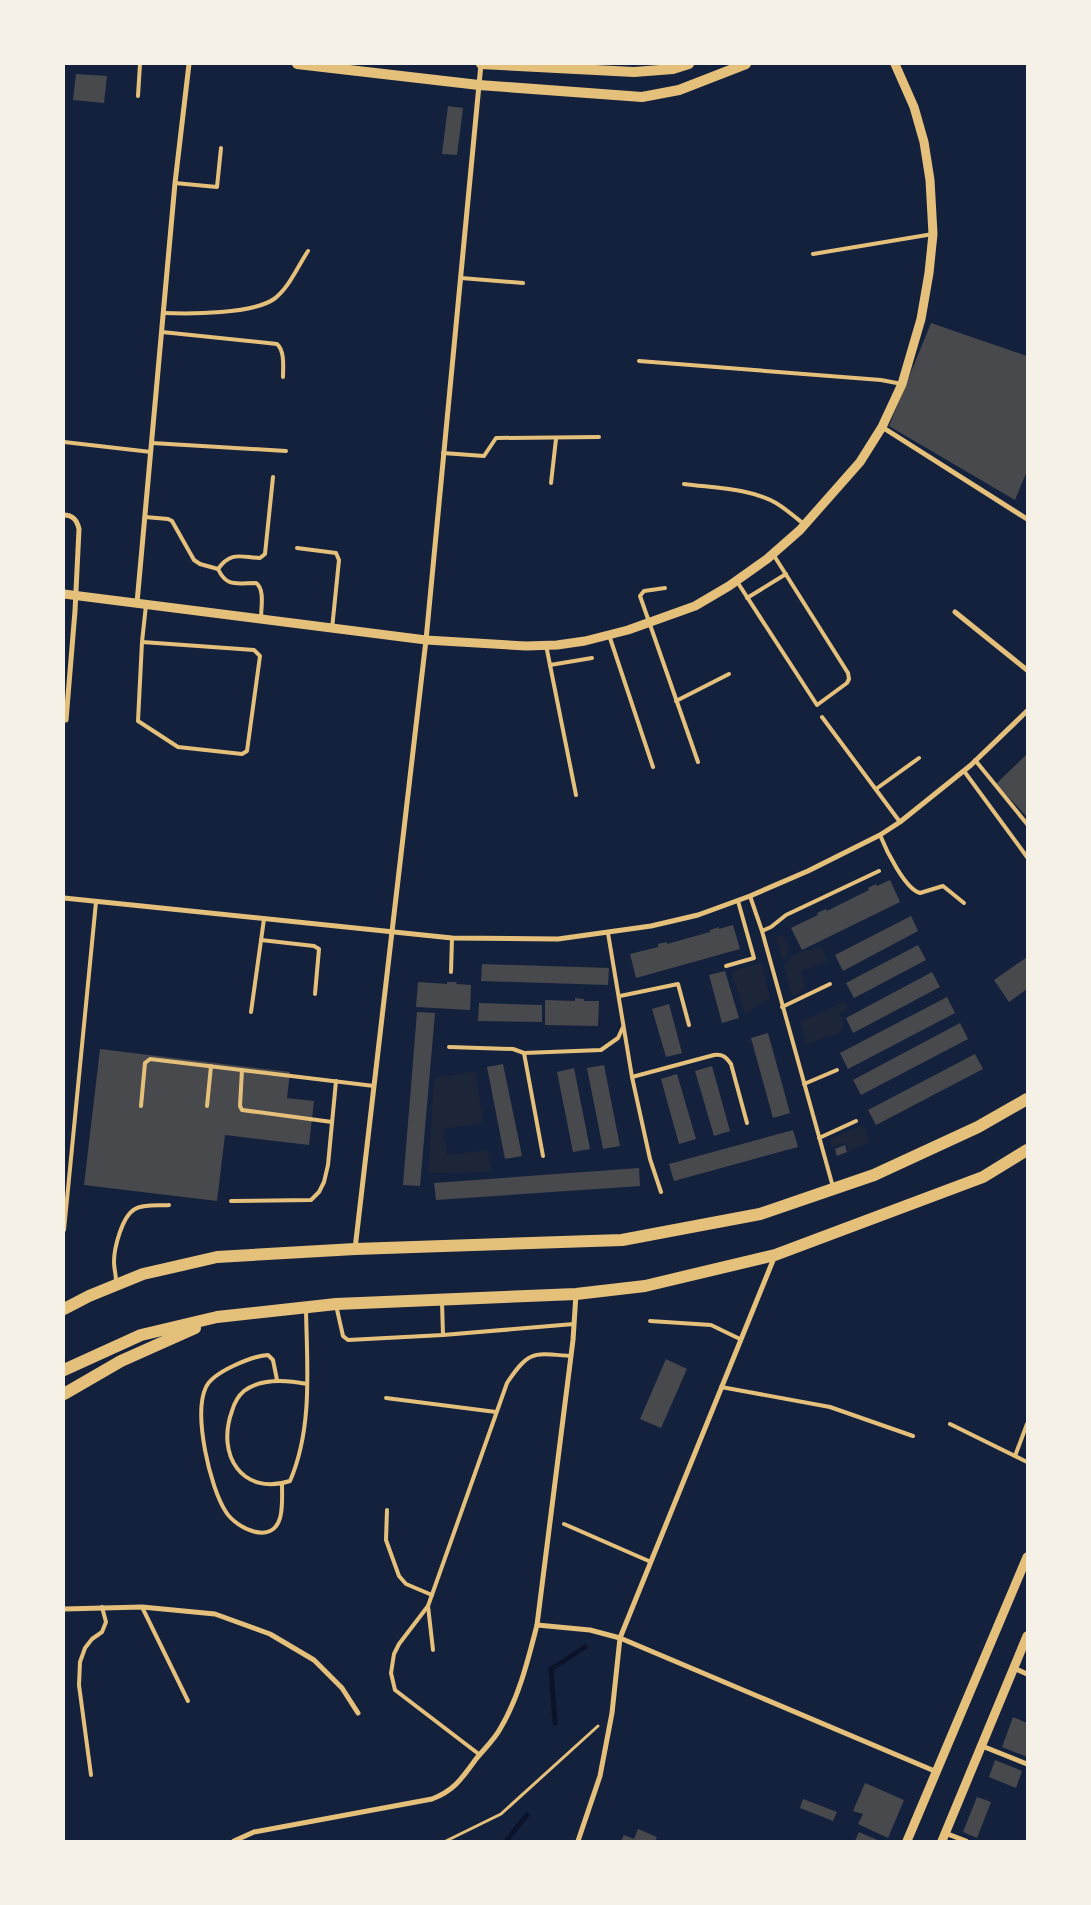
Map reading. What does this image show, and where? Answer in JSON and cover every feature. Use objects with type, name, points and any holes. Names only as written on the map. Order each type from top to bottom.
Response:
[{"type":"main road","points":[[297,64],[479,85],[642,97],[678,90],[746,64]]},
{"type":"main road","points":[[481,64],[634,72],[689,64]]},
{"type":"main road","points":[[64,1305],[143,1274],[217,1257],[355,1249],[622,1240],[760,1214],[874,1175],[961,1135],[1027,1099]]},
{"type":"main road","points":[[64,1370],[141,1335],[217,1317],[336,1304],[576,1294],[645,1286],[775,1255],[983,1176],[1027,1150]]},
{"type":"main road","points":[[64,1394],[121,1361],[217,1317]]},
{"type":"street","points":[[142,603],[145,516],[175,182],[189,64]]},
{"type":"street","points":[[355,1249],[426,640],[481,64]]},
{"type":"street","points":[[64,594],[426,640],[546,645],[584,641],[649,623],[695,606],[736,580],[772,554],[804,525],[860,462],[882,427],[902,384],[921,320],[933,234],[930,180],[924,142],[914,106],[895,64]]},
{"type":"street","points":[[882,427],[1027,519]]},
{"type":"street","points":[[64,514],[73,518],[78,523],[79,528],[76,595],[66,720]]},
{"type":"street","points":[[955,612],[1027,670]]},
{"type":"street","points":[[64,898],[452,938],[558,939],[660,924],[738,901],[880,835],[900,822],[976,760],[1027,711]]},
{"type":"street","points":[[578,1841],[600,1776],[612,1714],[620,1638],[775,1255]]},
{"type":"street","points":[[234,1841],[254,1832],[432,1799],[446,1793],[457,1785],[499,1730],[514,1701],[527,1664],[537,1625],[574,1324],[576,1294]]},
{"type":"street","points":[[907,1841],[1027,1557]]},
{"type":"street","points":[[64,1608],[142,1607],[215,1614],[270,1634],[314,1660],[342,1688],[358,1713]]},
{"type":"street","points":[[537,1625],[590,1630],[620,1638],[937,1772]]},
{"type":"street","points":[[966,1841],[944,1837],[1027,1636]]},
{"type":"street","points":[[1014,1668],[1027,1674]]},
{"type":"street","points":[[982,1746],[1027,1764]]},
{"type":"lane","points":[[138,96],[140,64]]},
{"type":"lane","points":[[175,182],[218,187],[221,148]]},
{"type":"lane","points":[[813,254],[933,234]]},
{"type":"lane","points":[[164,313],[185,314],[252,308],[266,304],[282,291],[308,251]]},
{"type":"lane","points":[[460,278],[523,283]]},
{"type":"lane","points":[[162,332],[276,344],[282,352],[283,377]]},
{"type":"lane","points":[[639,361],[881,380],[902,384]]},
{"type":"lane","points":[[443,453],[484,456],[496,438],[599,437]]},
{"type":"lane","points":[[551,483],[556,438]]},
{"type":"lane","points":[[64,442],[151,452]]},
{"type":"lane","points":[[152,443],[286,451]]},
{"type":"lane","points":[[218,569],[224,560],[231,556],[260,558],[265,554],[273,477]]},
{"type":"lane","points":[[684,484],[745,492],[759,496],[776,503],[804,525]]},
{"type":"lane","points":[[145,516],[168,519],[172,522],[194,560],[200,564],[218,569]]},
{"type":"lane","points":[[297,548],[336,553],[338,556],[332,628]]},
{"type":"lane","points":[[736,580],[818,706],[847,683],[848,673],[772,554]]},
{"type":"lane","points":[[218,569],[222,578],[228,582],[256,583],[259,585],[261,589],[261,619]]},
{"type":"lane","points":[[747,598],[786,574]]},
{"type":"lane","points":[[664,588],[644,591],[640,596],[698,762]]},
{"type":"lane","points":[[142,603],[138,721],[178,747],[242,754],[247,751],[260,656],[257,652],[254,650],[142,642]]},
{"type":"lane","points":[[609,635],[653,767]]},
{"type":"lane","points":[[546,645],[576,795]]},
{"type":"lane","points":[[550,665],[592,658]]},
{"type":"lane","points":[[676,701],[729,674]]},
{"type":"lane","points":[[822,717],[900,822]]},
{"type":"lane","points":[[876,789],[919,758]]},
{"type":"lane","points":[[976,760],[1027,824]]},
{"type":"lane","points":[[964,770],[1027,857]]},
{"type":"lane","points":[[880,835],[911,889],[920,893],[943,886],[964,903]]},
{"type":"lane","points":[[762,931],[771,927],[786,915],[879,871]]},
{"type":"lane","points":[[750,896],[762,931],[833,1188]]},
{"type":"lane","points":[[726,966],[754,958],[738,901]]},
{"type":"lane","points":[[64,1230],[96,902]]},
{"type":"lane","points":[[251,1012],[264,919]]},
{"type":"lane","points":[[608,933],[632,1077],[650,1159],[661,1192]]},
{"type":"lane","points":[[451,972],[452,938]]},
{"type":"lane","points":[[261,940],[314,946],[319,949],[315,994]]},
{"type":"lane","points":[[620,996],[678,984],[690,1025]]},
{"type":"lane","points":[[782,1007],[830,984]]},
{"type":"lane","points":[[449,1048],[512,1049],[524,1053],[601,1050],[618,1038],[624,1025]]},
{"type":"lane","points":[[524,1053],[542,1156]]},
{"type":"lane","points":[[632,1077],[721,1054],[731,1064],[748,1123]]},
{"type":"lane","points":[[141,1106],[145,1063],[150,1059],[374,1086]]},
{"type":"lane","points":[[207,1106],[211,1066]]},
{"type":"lane","points":[[242,1070],[240,1106],[242,1110],[332,1122]]},
{"type":"lane","points":[[804,1084],[837,1070]]},
{"type":"lane","points":[[231,1201],[310,1200],[319,1192],[324,1182],[328,1165],[336,1081]]},
{"type":"lane","points":[[818,1138],[856,1121]]},
{"type":"lane","points":[[64,1172],[70,1171]]},
{"type":"lane","points":[[117,1285],[114,1262],[117,1242],[123,1224],[130,1213],[136,1208],[169,1204]]},
{"type":"lane","points":[[442,1299],[443,1335]]},
{"type":"lane","points":[[336,1304],[343,1336],[348,1340],[443,1335],[574,1324]]},
{"type":"lane","points":[[306,1308],[307,1384],[301,1449],[290,1481],[274,1486],[246,1478],[234,1466],[229,1451],[229,1419],[234,1404],[242,1392],[254,1385],[277,1380],[307,1384]]},
{"type":"lane","points":[[650,1321],[711,1325],[740,1339]]},
{"type":"lane","points":[[480,1755],[395,1690],[391,1673],[394,1654],[399,1644],[428,1606],[507,1383],[519,1365],[536,1354],[570,1356]]},
{"type":"lane","points":[[277,1380],[273,1360],[268,1355],[258,1356],[214,1376],[206,1385],[200,1412],[207,1460],[215,1489],[226,1512],[237,1524],[250,1531],[259,1533],[274,1528],[280,1518],[282,1484]]},
{"type":"lane","points":[[721,1387],[830,1407],[913,1436]]},
{"type":"lane","points":[[386,1398],[496,1412]]},
{"type":"lane","points":[[950,1424],[1027,1462]]},
{"type":"lane","points":[[1015,1456],[1027,1424]]},
{"type":"lane","points":[[387,1510],[386,1540],[399,1576],[406,1584],[432,1595]]},
{"type":"lane","points":[[564,1524],[651,1562]]},
{"type":"lane","points":[[428,1606],[433,1650]]},
{"type":"lane","points":[[91,1775],[79,1685],[80,1662],[85,1648],[92,1639],[102,1632],[106,1622],[102,1607]]},
{"type":"lane","points":[[142,1607],[188,1701]]},
{"type":"path","points":[[446,1841],[501,1814],[612,1714]]},
{"type":"shaded area","points":[[782,935],[790,950],[783,961],[776,938]]},
{"type":"shaded area","points":[[822,945],[827,962],[801,971],[806,989],[792,996],[784,966],[791,956]]},
{"type":"shaded area","points":[[761,963],[770,999],[745,1014],[731,971]]},
{"type":"shaded area","points":[[845,1001],[848,1008],[840,1013],[844,1024],[841,1032],[806,1045],[800,1022]]},
{"type":"shaded area","points":[[475,1071],[483,1123],[443,1129],[447,1155],[487,1150],[492,1172],[428,1173],[434,1078]]},
{"type":"shaded area","points":[[863,1125],[870,1142],[849,1151],[846,1143],[832,1147],[830,1139]]},
{"type":"building","points":[[76,74],[107,76],[104,103],[73,100]]},
{"type":"building","points":[[448,106],[463,108],[457,155],[442,154]]},
{"type":"building","points":[[931,323],[1027,356],[1027,471],[1015,500],[889,426]]},
{"type":"building","points":[[1027,754],[1027,817],[996,784]]},
{"type":"building","points":[[890,880],[900,902],[802,950],[791,928],[818,915],[817,913],[826,909],[827,911],[869,890],[868,888],[876,884],[877,886]]},
{"type":"building","points":[[911,916],[918,931],[843,971],[835,955]]},
{"type":"building","points":[[733,925],[740,949],[636,978],[630,954],[658,947],[658,944],[667,942],[667,944],[710,932],[710,930],[719,927],[719,929]]},
{"type":"building","points":[[918,945],[926,960],[854,998],[846,983]]},
{"type":"building","points":[[1027,957],[1027,989],[1009,1002],[994,980]]},
{"type":"building","points":[[482,964],[609,968],[608,985],[481,981]]},
{"type":"building","points":[[725,971],[739,1018],[722,1023],[709,975]]},
{"type":"building","points":[[932,972],[940,987],[853,1033],[846,1018]]},
{"type":"building","points":[[418,982],[447,984],[447,982],[457,982],[456,984],[471,985],[470,1010],[416,1007]]},
{"type":"building","points":[[947,997],[955,1013],[848,1069],[840,1053]]},
{"type":"building","points":[[575,998],[584,999],[584,1001],[599,1001],[598,1026],[545,1025],[545,1000],[575,1001]]},
{"type":"building","points":[[479,1003],[542,1005],[542,1022],[478,1021]]},
{"type":"building","points":[[669,1004],[682,1053],[666,1057],[652,1009]]},
{"type":"building","points":[[417,1012],[435,1013],[420,1186],[403,1185]]},
{"type":"building","points":[[960,1023],[968,1039],[861,1095],[853,1080]]},
{"type":"building","points":[[768,1033],[790,1113],[773,1118],[751,1038]]},
{"type":"building","points":[[100,1049],[290,1072],[287,1098],[314,1101],[309,1145],[225,1135],[217,1201],[84,1185]]},
{"type":"building","points":[[975,1054],[983,1069],[876,1125],[868,1110]]},
{"type":"building","points":[[503,1064],[522,1156],[505,1159],[487,1067]]},
{"type":"building","points":[[604,1065],[620,1146],[603,1149],[587,1068]]},
{"type":"building","points":[[712,1066],[730,1131],[714,1136],[695,1071]]},
{"type":"building","points":[[574,1068],[590,1149],[573,1152],[557,1072]]},
{"type":"building","points":[[677,1074],[696,1139],[679,1144],[661,1079]]},
{"type":"building","points":[[793,1130],[798,1147],[674,1181],[669,1164]]},
{"type":"building","points":[[845,1145],[847,1152],[837,1156],[835,1149]]},
{"type":"building","points":[[639,1168],[640,1186],[436,1200],[434,1183]]},
{"type":"building","points":[[666,1359],[687,1369],[661,1428],[640,1419]]},
{"type":"building","points":[[1013,1717],[1027,1723],[1027,1757],[1002,1747]]},
{"type":"building","points":[[995,1760],[1022,1771],[1016,1788],[989,1777]]},
{"type":"building","points":[[865,1783],[904,1800],[888,1838],[858,1824],[863,1814],[853,1811]]},
{"type":"building","points":[[977,1797],[991,1802],[977,1838],[963,1832]]},
{"type":"building","points":[[803,1799],[837,1812],[833,1821],[800,1808]]},
{"type":"building","points":[[638,1829],[657,1837],[655,1841],[621,1841],[624,1835],[634,1839]]},
{"type":"building","points":[[859,1832],[880,1841],[855,1841]]},
{"type":"waterway","points":[[555,1723],[551,1669],[585,1647]]},
{"type":"waterway","points":[[506,1841],[527,1815]]}]
